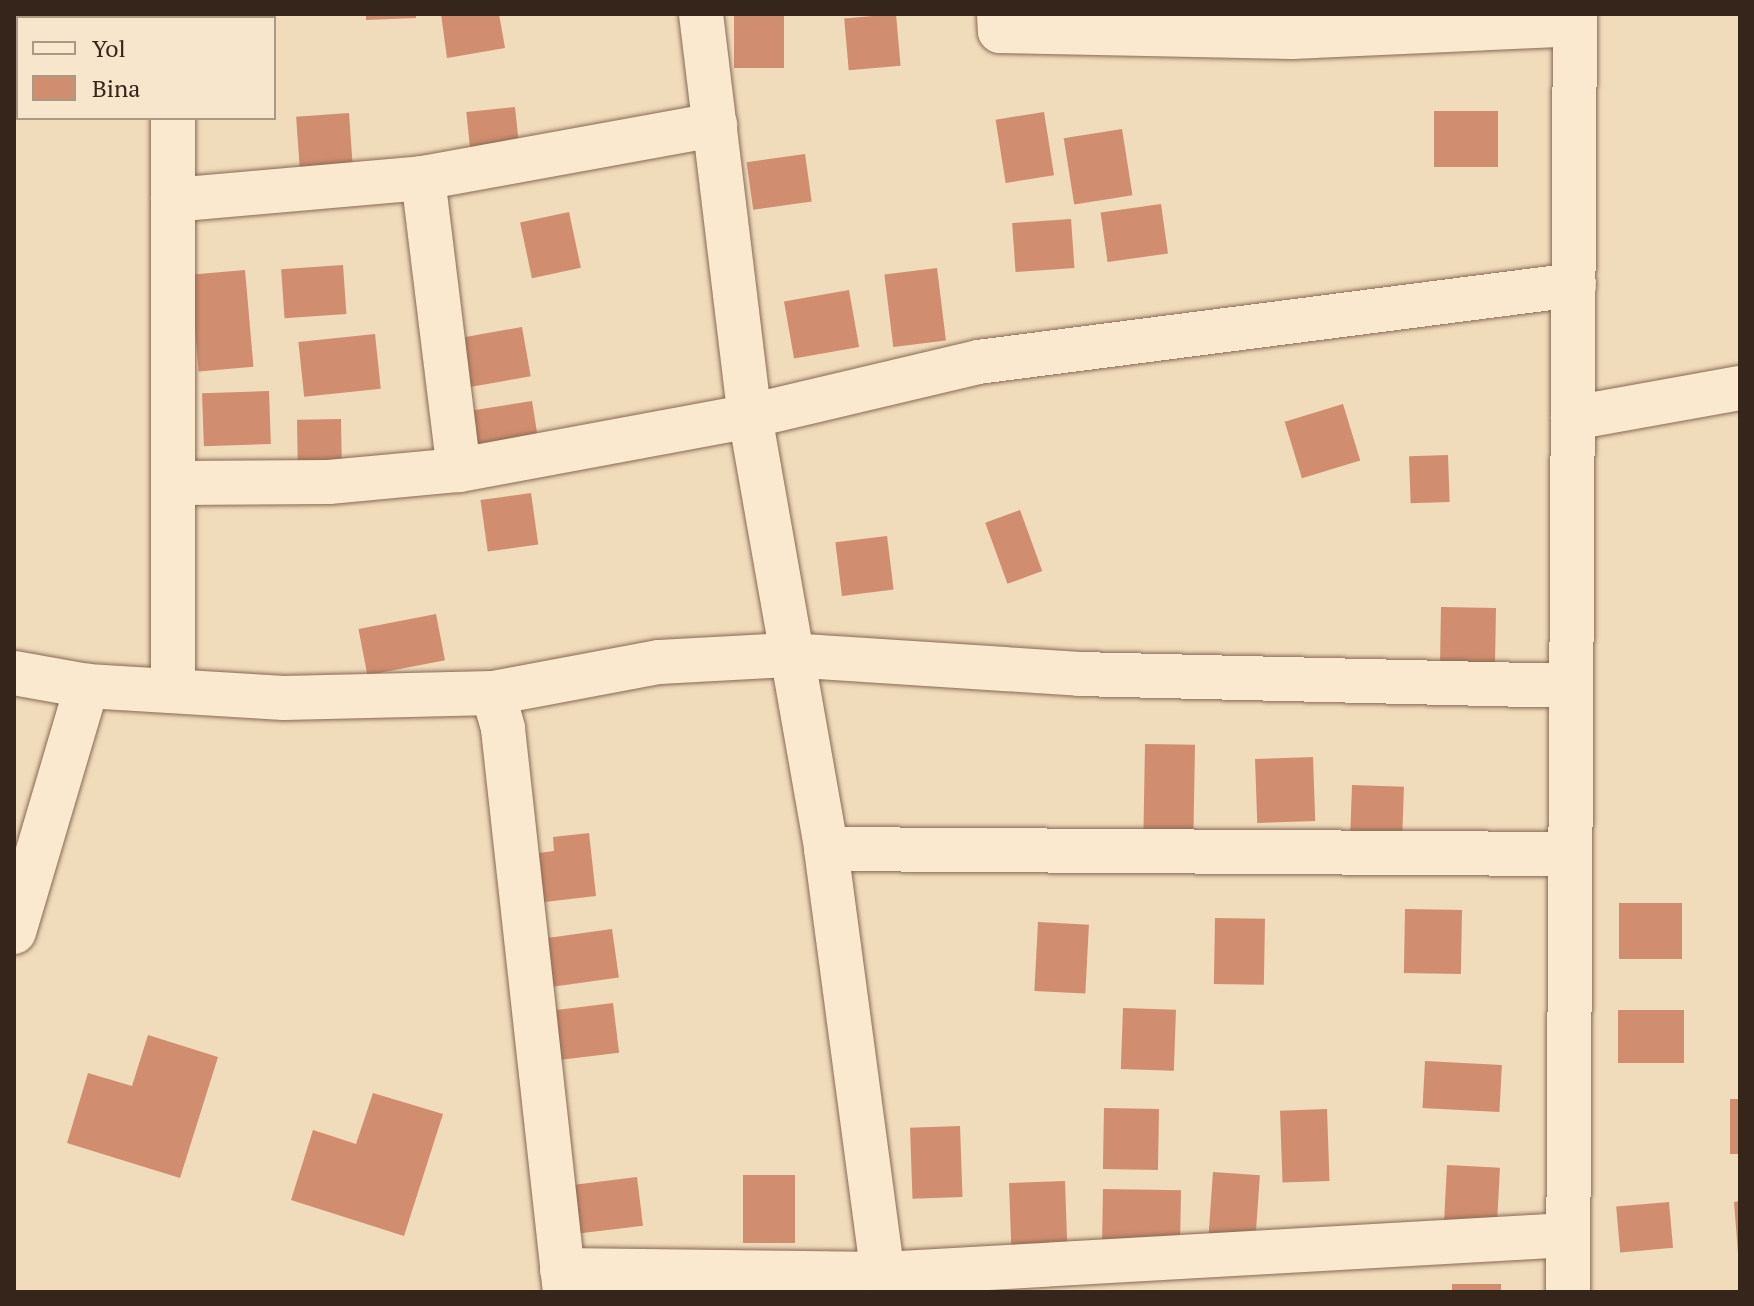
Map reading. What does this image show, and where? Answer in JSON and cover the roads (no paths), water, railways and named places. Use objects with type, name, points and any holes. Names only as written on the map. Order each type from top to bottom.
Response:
[{"type":"street","points":[[701,14],[750,416],[788,655],[826,849],[884,1283]]},
{"type":"street","points":[[999,14],[1000,31],[1277,37],[1575,19],[1568,1292]]},
{"type":"street","points":[[173,120],[176,483],[173,688]]},
{"type":"street","points":[[173,200],[423,178],[715,125]]},
{"type":"street","points":[[423,178],[459,470]]},
{"type":"street","points":[[176,483],[329,482],[459,470],[750,416],[978,362],[1574,285]]},
{"type":"street","points":[[1573,418],[1740,388]]},
{"type":"street","points":[[14,673],[87,686],[173,688],[284,698],[493,693],[659,662],[788,655],[1079,674],[1571,686]]},
{"type":"street","points":[[14,932],[87,686]]},
{"type":"street","points":[[493,693],[503,729],[564,1281],[884,1283],[1568,1235]]},
{"type":"street","points":[[826,849],[1570,854]]}]
